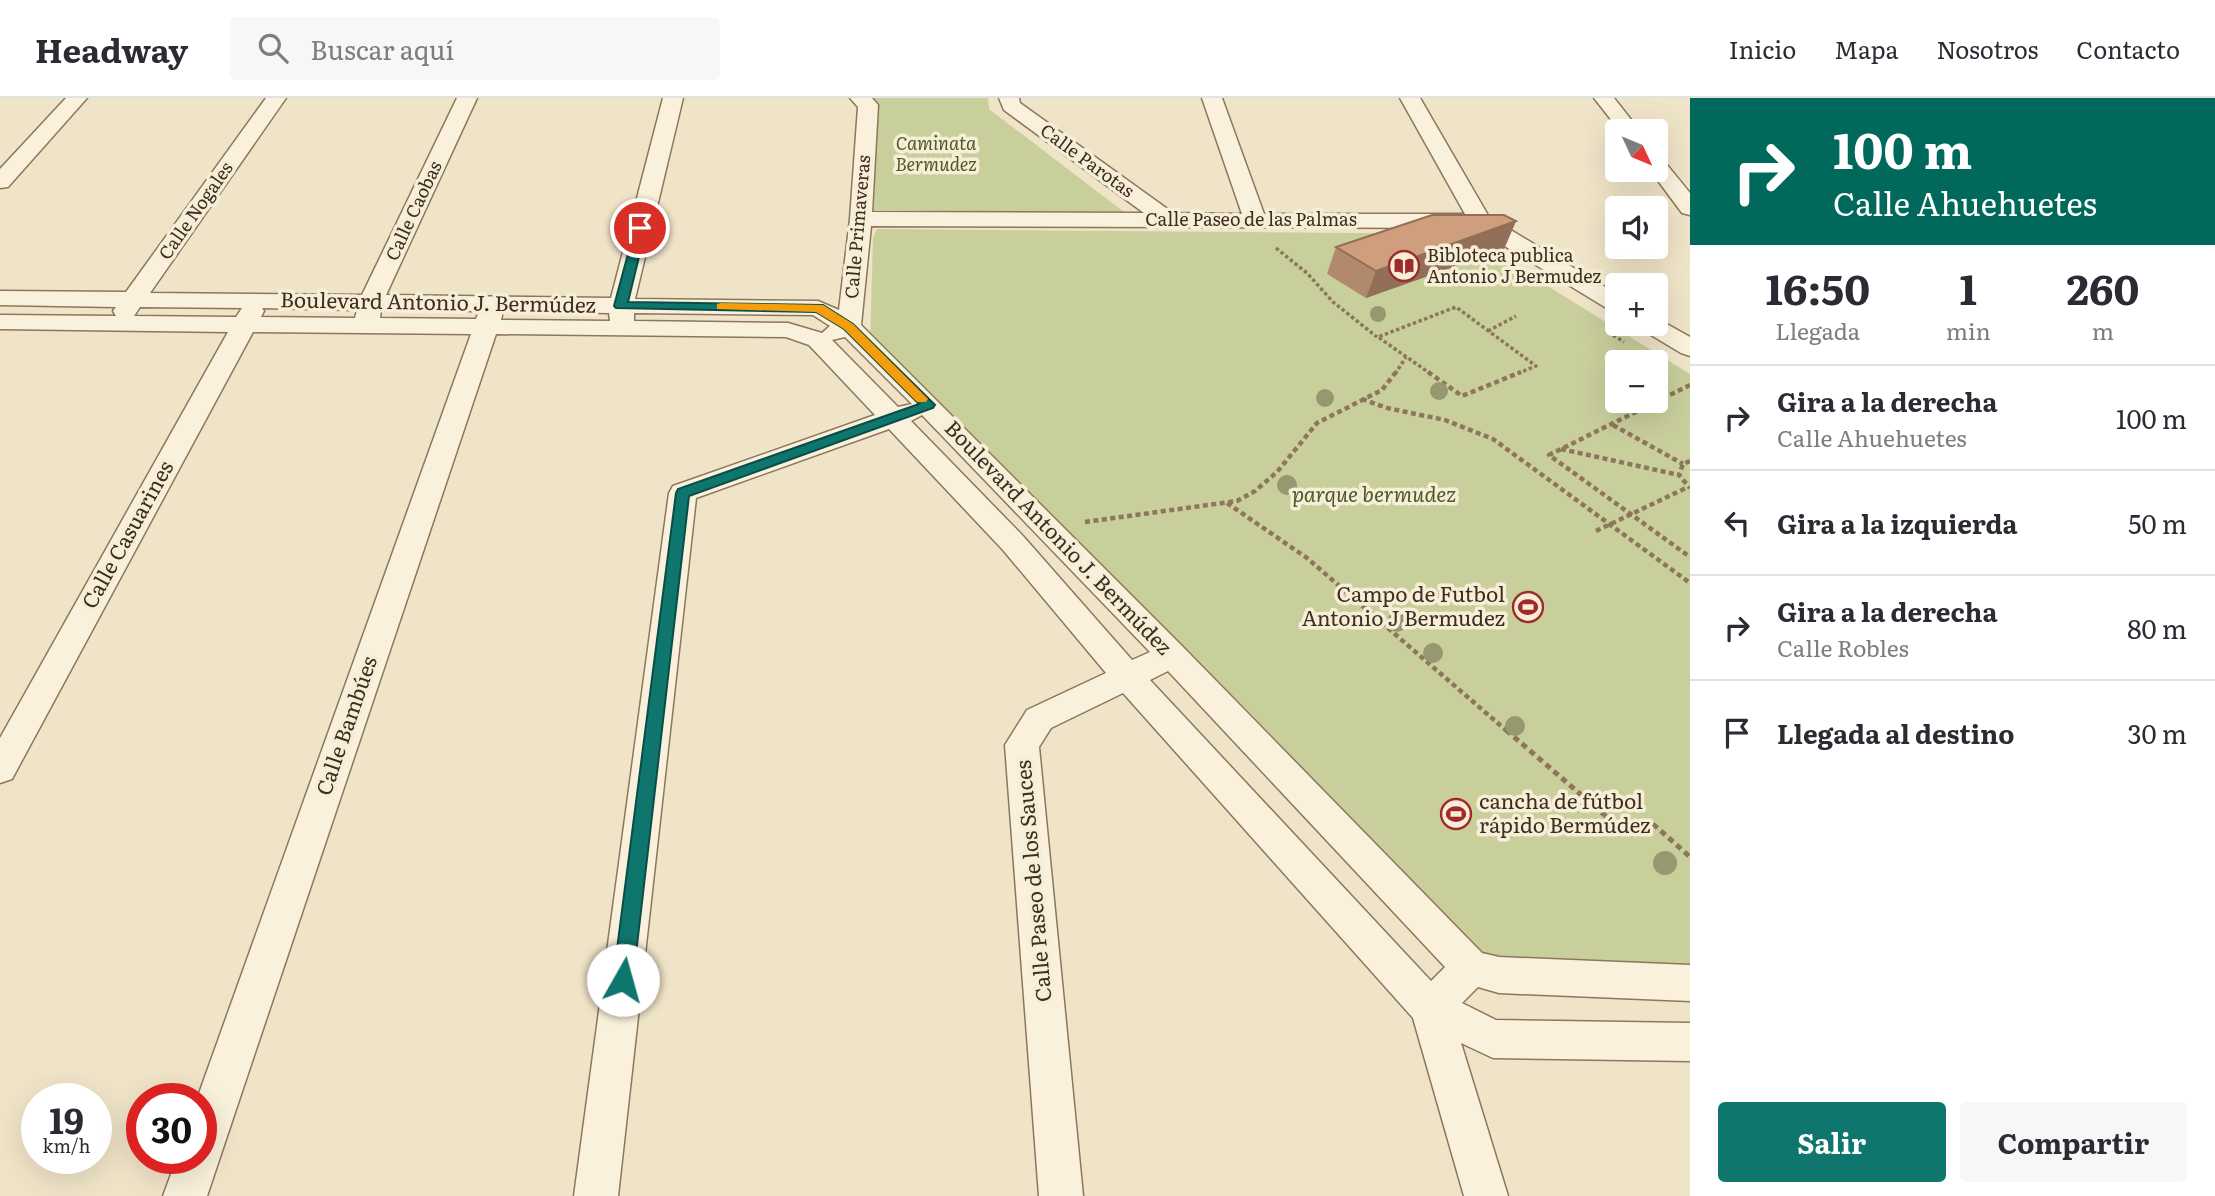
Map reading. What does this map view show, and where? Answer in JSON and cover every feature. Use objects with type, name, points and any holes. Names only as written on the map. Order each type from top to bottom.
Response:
[{"type":"street","points":[[0,182],[77,98]]},
{"type":"street","name":"Calle Nogales","points":[[117,323],[276,98]]},
{"type":"street","name":"Calle Caobas","points":[[369,314],[467,98]]},
{"type":"street","points":[[621,317],[673,98]]},
{"type":"street","name":"Calle Primaveras","points":[[818,340],[849,327],[862,219],[868,105],[860,98]]},
{"type":"street","name":"Calle Parotas","points":[[1009,98],[1011,106],[1169,221]]},
{"type":"street","points":[[1212,98],[1255,219]]},
{"type":"street","points":[[1410,98],[1479,221],[1605,297]]},
{"type":"street","points":[[1604,98],[1621,119]]},
{"type":"street","points":[[1668,180],[1690,208]]},
{"type":"street","name":"Calle Paseo de las Palmas","points":[[862,219],[1479,221]]},
{"type":"street","name":"Boulevard Antonio J. Bermúdez","points":[[5,313],[134,299],[251,313]]},
{"type":"street","name":"Boulevard Antonio J. Bermúdez","points":[[621,317],[818,308],[849,327],[1172,655],[1471,968]]},
{"type":"street","points":[[5,313],[117,323],[251,313],[621,317],[788,330],[818,340]]},
{"type":"street","name":"Calle Casuarines","points":[[0,769],[251,313]]},
{"type":"street","name":"Calle Bambúes","points":[[217,1102],[489,316]]},
{"type":"street","points":[[1668,332],[1686,341]]},
{"type":"street","name":"Boulevard Antonio J. Bermúdez","points":[[818,340],[1013,543],[1127,676],[1430,1008],[1493,1039],[1690,1042]]},
{"type":"street","points":[[596,1196],[683,493],[928,405]]},
{"type":"street","name":"Calle Paseo de los Sauces","points":[[1061,1196],[1022,745],[1039,719],[1172,655]]},
{"type":"street","points":[[1486,1196],[1430,1008],[1471,968],[1499,975],[1690,983]]},
{"type":"street","points":[[185,1196],[193,1174]]},
{"type":"path","points":[[1271,244],[1307,273],[1333,302],[1378,337],[1462,396],[1536,366],[1456,307],[1378,337]]},
{"type":"path","points":[[1488,331],[1516,316]]},
{"type":"path","points":[[1084,523],[1237,501],[1263,485],[1292,456],[1317,424],[1381,390],[1391,381],[1406,357]]},
{"type":"path","points":[[1690,385],[1549,455],[1690,557]]},
{"type":"path","points":[[1361,399],[1387,408],[1445,420],[1493,439],[1608,526],[1690,583]]},
{"type":"path","points":[[1612,425],[1683,464]]},
{"type":"path","points":[[1560,449],[1679,475],[1689,488],[1596,531]]},
{"type":"path","points":[[1679,475],[1683,464],[1690,461]]},
{"type":"path","points":[[1227,503],[1307,558],[1615,824]]},
{"type":"path","points":[[1653,824],[1690,856]]},
{"type":"green space","name":"Caminata Bermudez","points":[[853,98],[988,98],[989,109],[1124,212],[874,210],[872,114]]},
{"type":"green space","name":"parque bermudez","points":[[877,229],[1463,234],[1605,322],[1605,336],[1628,336],[1651,350],[1605,350],[1605,413],[1668,413],[1668,360],[1690,374],[1690,970],[1455,960],[870,347],[873,237]]},
{"type":"building","points":[[1432,215],[1504,215],[1516,221],[1376,271],[1336,247]]},
{"type":"slow traffic","points":[[721,307],[818,308],[849,327],[922,399]]},
{"type":"place","name":"Bibloteca publica Antonio J Bermudez","points":[[1404,266]]},
{"type":"place","name":"Campo de Futbol Antonio J Bermudez","points":[[1528,607]]},
{"type":"place","name":"cancha de fútbol rápido Bermúdez","points":[[1456,814]]},
{"type":"route","points":[[623,980],[683,493],[928,405],[849,327],[818,308],[621,306],[640,228]]}]
